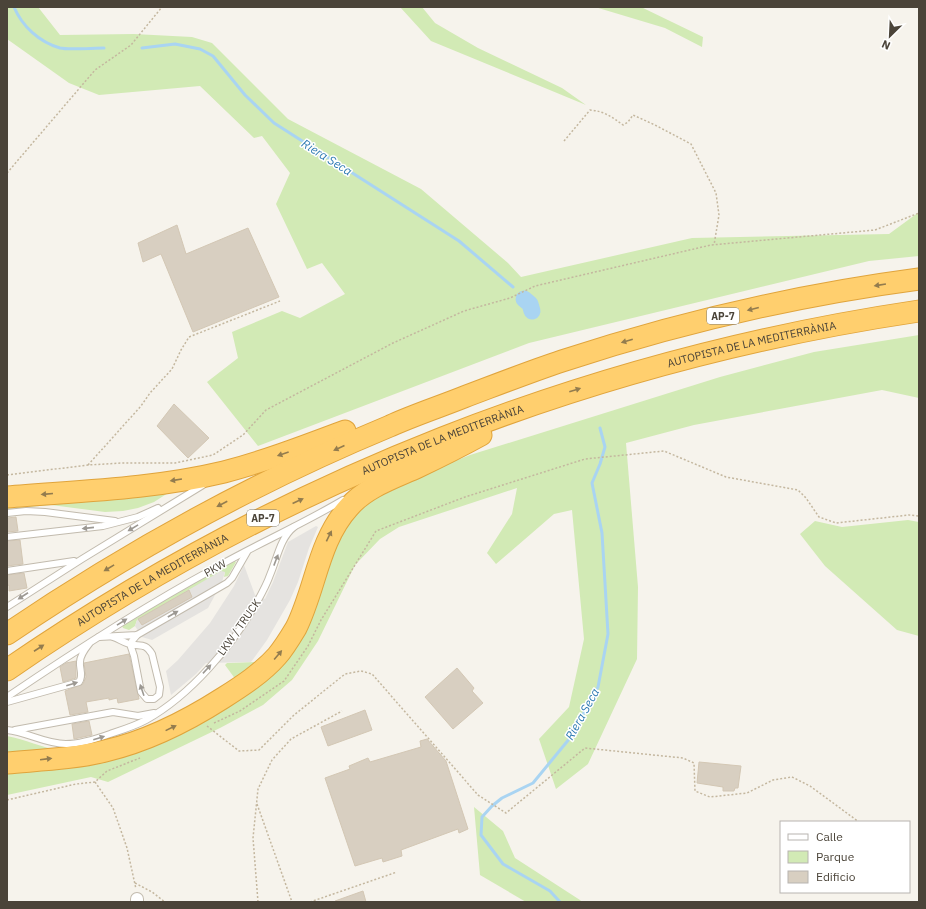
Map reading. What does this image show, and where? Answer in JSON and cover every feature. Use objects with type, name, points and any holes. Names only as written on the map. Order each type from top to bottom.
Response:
[{"type":"highway","name":"AP-7","points":[[7,634],[77,587],[200,516],[304,464],[392,424],[532,372],[656,333],[772,304],[841,291],[919,279]]},
{"type":"highway","name":"AUTOPISTA DE LA MEDITERRÀNIA","points":[[7,670],[91,615],[213,544],[341,480],[471,426],[537,402],[620,376],[696,355],[812,329],[919,311]]},
{"type":"highway","points":[[7,497],[141,486],[223,472],[308,445],[461,385],[532,372]]},
{"type":"highway","points":[[7,763],[86,755],[131,744],[173,727],[212,705],[249,681],[273,660],[291,636],[305,607],[320,559],[329,537],[334,526],[349,506],[358,498],[379,485],[472,440],[537,402]]},
{"type":"highway","points":[[343,500],[389,474],[472,440]]},
{"type":"lane","points":[[7,607],[201,486],[255,463]]},
{"type":"lane","points":[[7,537],[103,526],[138,517],[178,500]]},
{"type":"lane","name":"PKW","points":[[7,697],[90,642],[161,598],[343,500]]},
{"type":"lane","points":[[7,513],[26,511],[44,512],[106,520],[127,520]]},
{"type":"lane","name":"LKW / TRUCK","points":[[9,731],[52,743],[74,744],[95,740],[133,726],[161,710],[194,683],[218,657],[240,629],[264,590],[284,538],[294,527]]},
{"type":"lane","points":[[111,636],[131,644],[144,646],[152,654],[160,691],[154,699],[147,699],[141,692],[131,644],[134,638],[227,583],[232,578],[244,555],[250,549]]},
{"type":"lane","points":[[7,571],[71,562],[82,559]]},
{"type":"lane","points":[[98,637],[137,635]]},
{"type":"lane","name":"PKW","points":[[7,702],[79,682],[82,675],[80,658],[90,642]]},
{"type":"lane","name":"LKW / TRUCK","points":[[9,731],[114,712],[138,716],[161,710]]},
{"type":"path","points":[[7,173],[95,70],[131,45],[162,7]]},
{"type":"path","points":[[564,141],[590,110],[608,114],[623,125],[633,115],[691,144],[716,193],[719,215],[714,245]]},
{"type":"path","points":[[7,475],[122,462],[175,463],[213,455],[244,435],[266,410],[393,343],[464,311],[510,298],[535,286],[714,245],[875,230],[919,213]]},
{"type":"path","points":[[88,465],[172,369],[189,337],[280,302]]},
{"type":"path","points":[[465,497],[585,459],[664,451],[726,477],[798,490],[806,498],[819,517],[836,523],[909,515],[919,516]]},
{"type":"path","points":[[207,726],[239,751],[259,750],[294,715],[345,674],[360,671],[372,674],[478,795],[506,813],[585,748],[683,758],[694,763],[695,791],[710,797],[747,793],[773,780],[792,777],[810,786],[858,821]]},
{"type":"path","points":[[258,902],[253,838],[258,789],[272,760],[290,739],[342,711]]},
{"type":"path","points":[[94,782],[113,808],[127,848],[135,883],[137,900]]},
{"type":"path","points":[[256,803],[292,902]]},
{"type":"path","points":[[310,902],[397,872]]},
{"type":"path","points":[[135,883],[152,892],[165,902]]},
{"type":"green space","points":[[7,7],[38,7],[60,35],[134,34],[192,37],[212,43],[288,119],[421,189],[508,263],[521,277],[692,238],[889,234],[919,212],[919,256],[869,261],[529,343],[258,446],[207,382],[238,358],[232,332],[282,311],[300,318],[345,294],[322,263],[307,269],[276,204],[290,173],[262,136],[254,138],[200,86],[99,95],[69,83],[7,39]]},
{"type":"green space","points":[[400,7],[422,7],[435,23],[478,48],[562,88],[586,105],[431,41]]},
{"type":"green space","points":[[595,7],[641,7],[703,37],[702,47],[665,28]]},
{"type":"green space","points":[[919,335],[919,398],[882,390],[694,425],[626,443],[638,587],[637,659],[588,764],[556,789],[539,739],[569,707],[584,639],[572,510],[554,514],[496,564],[487,553],[512,514],[517,488],[399,527],[380,539],[355,565],[318,641],[292,680],[263,705],[220,728],[108,782],[91,777],[7,795],[7,773],[117,758],[255,687],[345,522],[365,502],[398,484],[470,455],[720,377],[814,352]]},
{"type":"green space","points":[[168,493],[154,502],[138,508],[123,511],[105,512],[51,505],[7,509],[7,502]]},
{"type":"green space","points":[[908,520],[919,522],[919,636],[897,630],[825,566],[800,534],[815,521],[842,527]]},
{"type":"green space","points":[[234,560],[236,562],[228,576],[224,577],[225,572],[189,590],[137,620],[135,626],[129,630],[123,628],[122,625]]},
{"type":"green space","points":[[264,658],[265,662],[212,700],[173,722],[133,739],[100,748],[74,752],[7,758],[7,736],[53,749],[64,750],[93,746],[131,736],[185,711],[236,680],[225,665],[227,663],[256,662]]},
{"type":"green space","points":[[474,807],[503,831],[515,858],[582,902],[526,902],[480,875]]},
{"type":"shaded area","points":[[316,526],[318,527],[290,600],[267,640],[251,662],[206,663],[196,674],[171,695],[166,671],[178,660],[210,623],[234,586],[244,565],[255,595],[265,599],[288,542]]},
{"type":"shaded area","points":[[221,571],[225,572],[222,582],[208,608],[152,640],[142,637],[135,626],[137,620]]},
{"type":"building","points":[[177,225],[186,254],[248,228],[279,297],[193,332],[161,254],[143,262],[138,243]]},
{"type":"building","points":[[174,404],[209,438],[188,458],[157,426]]},
{"type":"building","points":[[16,517],[18,531],[7,532],[7,518]]},
{"type":"building","points":[[20,540],[23,564],[7,566],[7,541]]},
{"type":"building","points":[[24,573],[27,588],[9,591],[9,585],[7,586],[7,575]]},
{"type":"building","points":[[189,590],[192,597],[142,625],[138,619]]},
{"type":"building","points":[[129,654],[139,699],[118,703],[117,698],[86,702],[88,712],[70,715],[65,691],[83,684],[86,677],[84,663]]},
{"type":"building","points":[[76,661],[76,678],[63,682],[60,667],[66,663]]},
{"type":"building","points":[[457,668],[474,688],[472,691],[483,703],[453,729],[425,697]]},
{"type":"building","points":[[365,710],[372,730],[328,746],[321,727]]},
{"type":"building","points":[[89,721],[92,735],[74,739],[72,724]]},
{"type":"building","points":[[427,739],[446,761],[468,829],[459,833],[458,829],[401,850],[402,856],[383,862],[382,858],[355,866],[325,778],[350,769],[349,766],[368,758],[370,762],[421,747],[420,741]]},
{"type":"building","points":[[699,762],[741,766],[738,788],[735,788],[734,791],[723,791],[723,787],[697,783]]},
{"type":"building","points":[[363,891],[366,902],[335,902],[335,901]]},
{"type":"waterway","name":"Riera Seca","points":[[14,7],[17,14],[27,27],[45,42],[60,48],[69,49],[104,48]]},
{"type":"waterway","name":"Riera Seca","points":[[142,48],[175,44],[200,49],[213,56],[245,95],[274,123],[459,241],[513,287]]},
{"type":"waterway","name":"Riera Seca","points":[[524,299],[530,304],[532,311]]},
{"type":"waterway","name":"Riera Seca","points":[[560,902],[550,891],[503,864],[481,835],[482,817],[502,798],[533,783],[570,738],[598,687],[608,634],[602,533],[592,483],[605,447],[600,428]]}]
